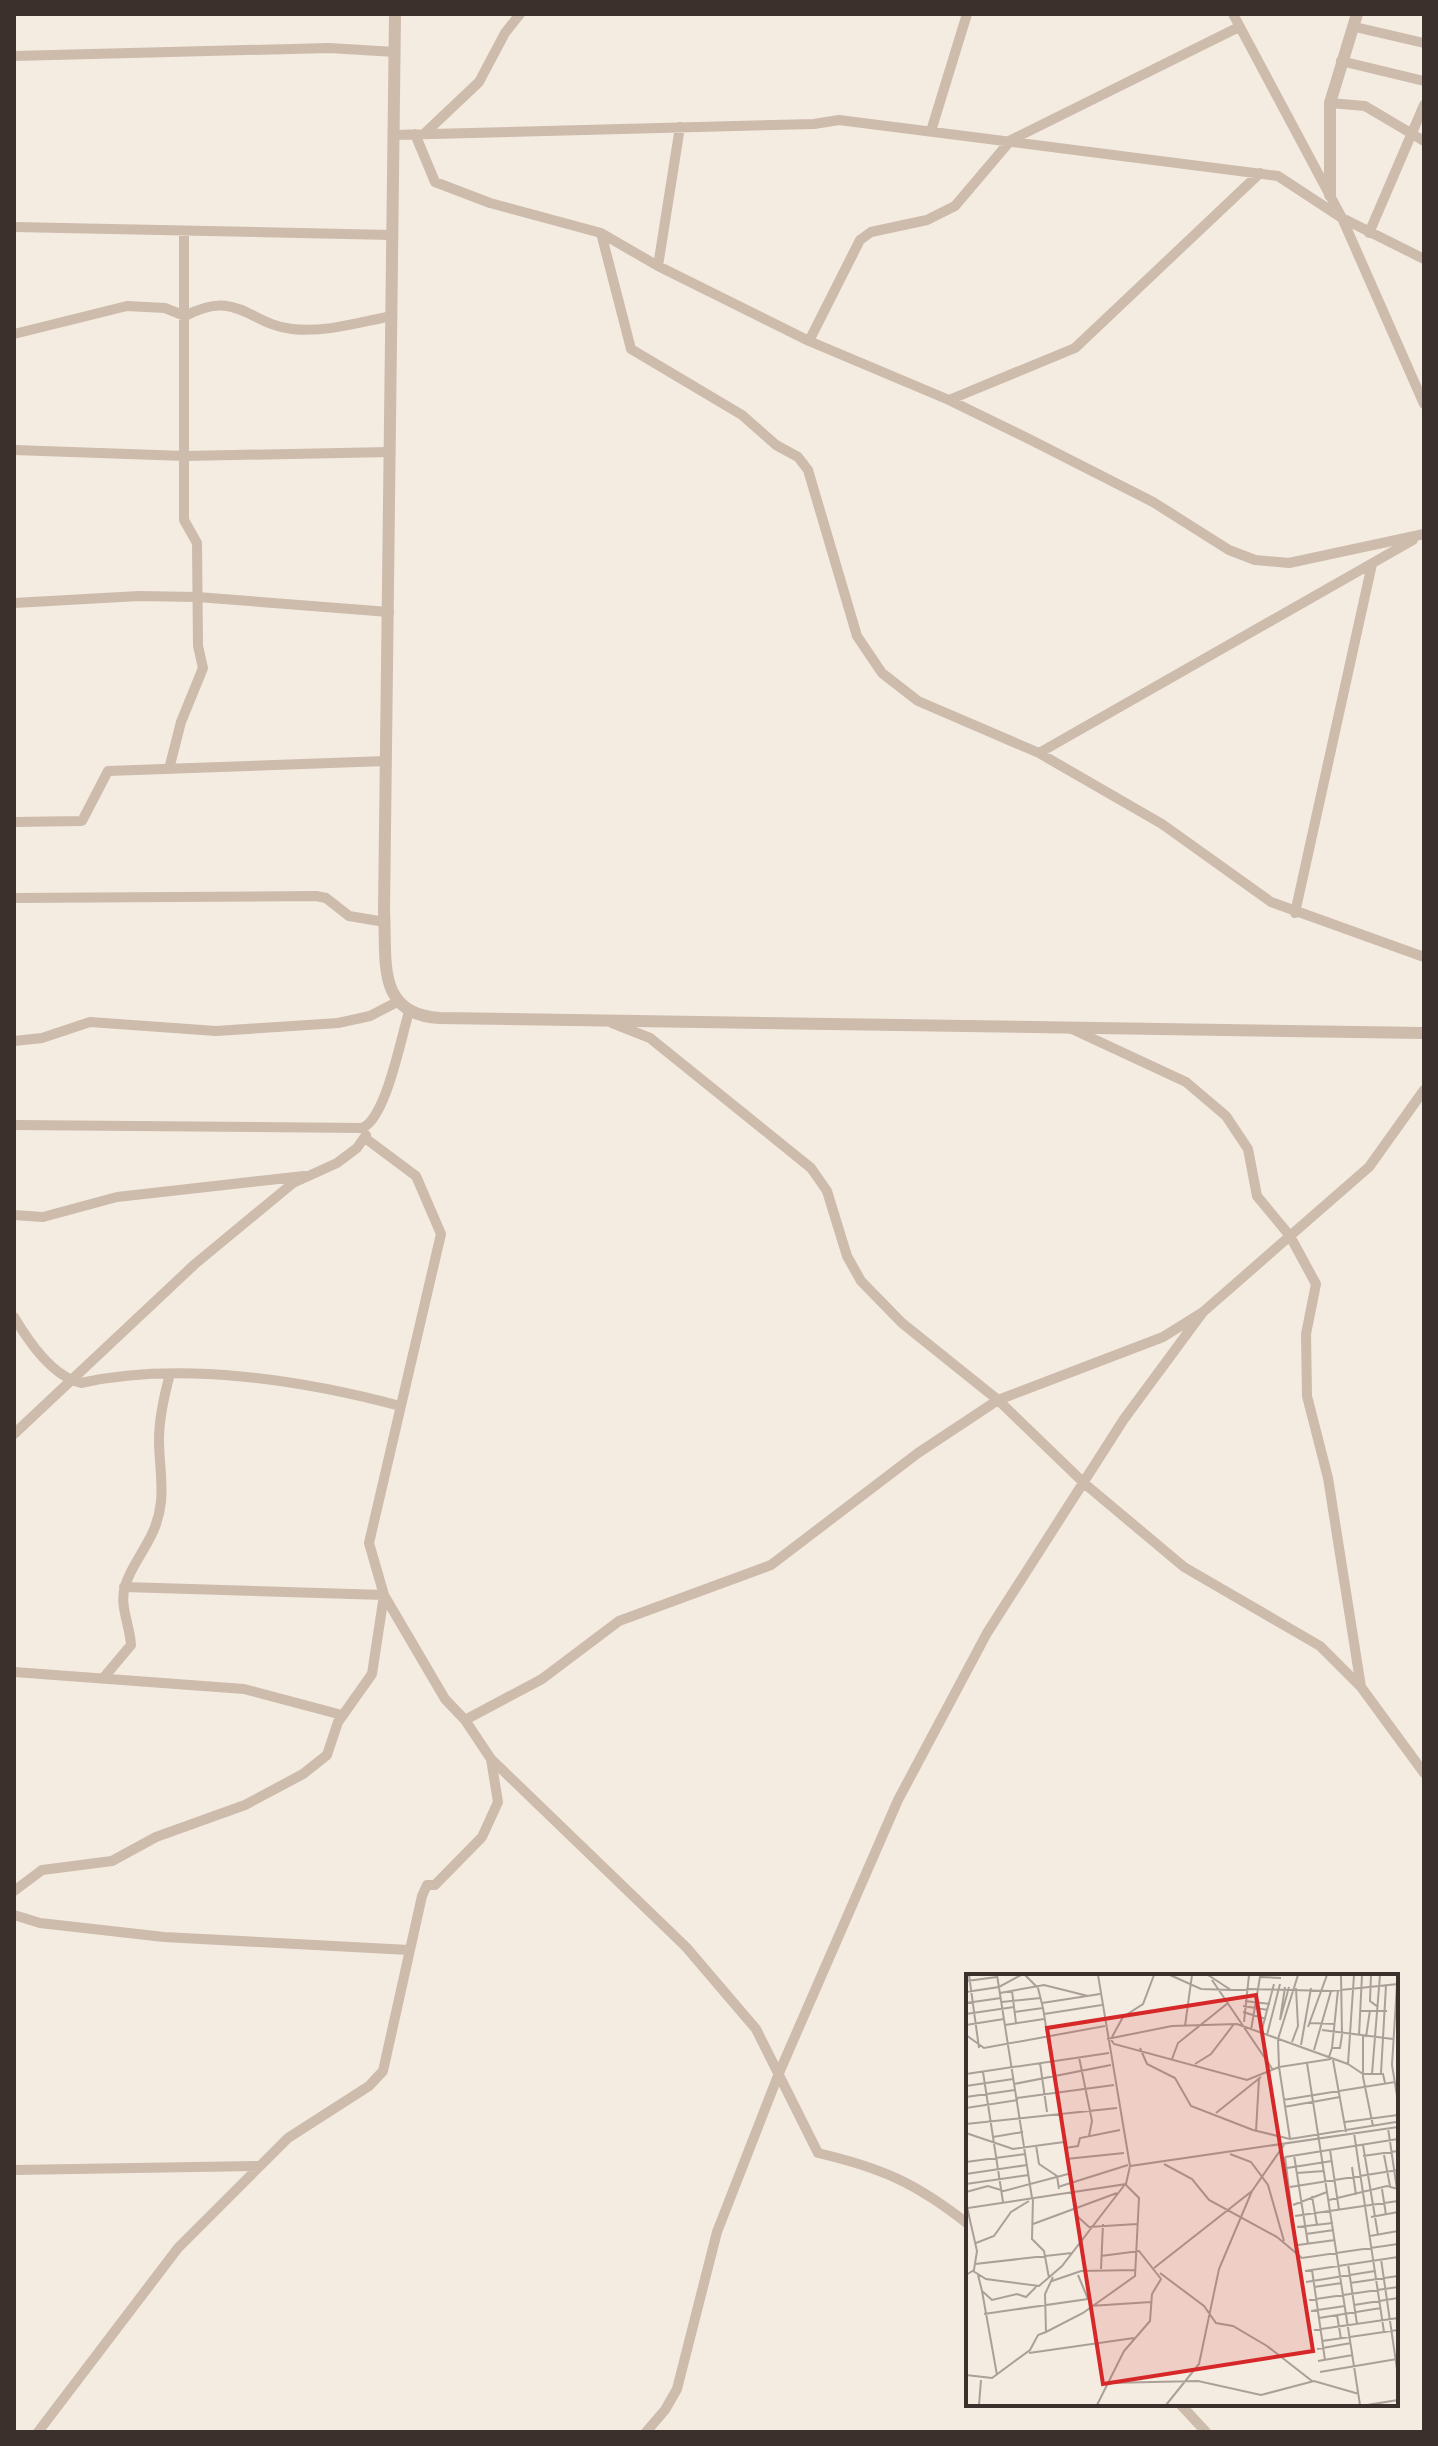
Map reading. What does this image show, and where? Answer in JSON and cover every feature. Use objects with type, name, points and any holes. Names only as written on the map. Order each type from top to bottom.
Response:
[{"type":"street","points":[[395,14],[385,922],[389,984],[397,1002],[409,1012],[422,1017],[612,1023],[1424,1033]]},
{"type":"street","points":[[420,134],[479,82],[520,14]]},
{"type":"street","points":[[931,131],[967,14]]},
{"type":"street","points":[[1233,14],[1342,218],[1424,404]]},
{"type":"street","points":[[1330,195],[1330,103],[1356,21],[1424,43]]},
{"type":"street","points":[[809,341],[860,240],[871,232],[927,220],[955,206],[1011,140],[1239,27]]},
{"type":"street","points":[[14,56],[313,48],[395,52]]},
{"type":"street","points":[[1341,61],[1424,81]]},
{"type":"street","points":[[1330,103],[1365,106],[1424,141]]},
{"type":"street","points":[[1369,233],[1423,108]]},
{"type":"street","points":[[393,135],[814,124],[839,120],[1011,140],[1278,176],[1300,187],[1342,218],[1424,259]]},
{"type":"street","points":[[658,266],[680,127]]},
{"type":"street","points":[[420,134],[435,182],[490,203],[601,233],[658,266],[809,341],[949,400],[1153,502],[1229,550],[1255,560],[1289,563],[1424,534]]},
{"type":"street","points":[[949,400],[1075,348],[1260,173]]},
{"type":"street","points":[[14,227],[392,235]]},
{"type":"street","points":[[169,769],[181,722],[203,668],[197,597],[197,543],[184,520],[184,231]]},
{"type":"street","points":[[601,233],[631,349],[742,415],[776,445],[798,457],[808,470],[857,636],[882,673],[918,701],[1039,753],[1162,824],[1271,902],[1424,957]]},
{"type":"street","points":[[14,334],[127,306],[165,308],[185,316],[197,310],[233,304],[290,329],[336,327],[392,316]]},
{"type":"street","points":[[14,450],[185,456],[390,452]]},
{"type":"street","points":[[1039,753],[1424,534]]},
{"type":"street","points":[[1295,913],[1372,564]]},
{"type":"street","points":[[14,603],[139,596],[197,597],[389,612]]},
{"type":"street","points":[[14,822],[82,821],[108,771],[386,761]]},
{"type":"street","points":[[14,898],[316,896],[326,898],[349,916],[385,922]]},
{"type":"street","points":[[14,1041],[42,1038],[90,1022],[216,1031],[338,1023],[370,1016],[397,1002]]},
{"type":"street","points":[[14,1434],[195,1264],[293,1183],[337,1163],[365,1138],[384,1097],[409,1012]]},
{"type":"street","points":[[612,1023],[650,1038],[811,1168],[827,1191],[847,1256],[861,1281],[902,1323],[998,1400],[1085,1484],[1184,1567],[1320,1646],[1361,1687],[1424,1773]]},
{"type":"street","points":[[1066,1027],[1186,1082],[1226,1116],[1248,1149],[1257,1196],[1290,1236],[1316,1284],[1306,1334],[1307,1396],[1328,1478],[1361,1687]]},
{"type":"street","points":[[465,1720],[542,1679],[619,1621],[771,1565],[918,1453],[998,1400],[1117,1351],[1163,1337],[1203,1312],[1369,1167],[1424,1090]]},
{"type":"street","points":[[14,1125],[323,1129],[369,1126]]},
{"type":"street","points":[[365,1138],[416,1176],[441,1234],[369,1543],[384,1595],[445,1699],[465,1720],[491,1759],[686,1947],[756,2029],[818,2153],[873,2166],[929,2193],[966,2222]]},
{"type":"street","points":[[14,1215],[43,1217],[117,1197],[310,1175]]},
{"type":"street","points":[[646,2432],[665,2410],[677,2389],[717,2232],[779,2073],[898,1800],[987,1633],[1124,1419],[1203,1312]]},
{"type":"street","points":[[14,1317],[31,1343],[70,1381],[81,1383],[170,1374],[270,1378],[400,1406]]},
{"type":"street","points":[[105,1676],[131,1645],[130,1623],[122,1608],[124,1587],[145,1552],[157,1521],[161,1488],[160,1428],[170,1374]]},
{"type":"street","points":[[124,1587],[384,1595]]},
{"type":"street","points":[[14,1891],[42,1870],[112,1861],[156,1837],[245,1805],[303,1774],[327,1755],[342,1715],[372,1674],[384,1595]]},
{"type":"street","points":[[14,1672],[63,1677],[105,1676],[244,1689],[342,1715]]},
{"type":"street","points":[[38,2432],[170,2258],[288,2138],[369,2086],[383,2071],[409,1950],[427,1885],[435,1885],[482,1837],[498,1802],[491,1759]]},
{"type":"street","points":[[14,1915],[40,1923],[164,1937],[409,1950]]},
{"type":"street","points":[[14,2170],[260,2166]]},
{"type":"street","points":[[1182,2406],[1206,2432]]}]
